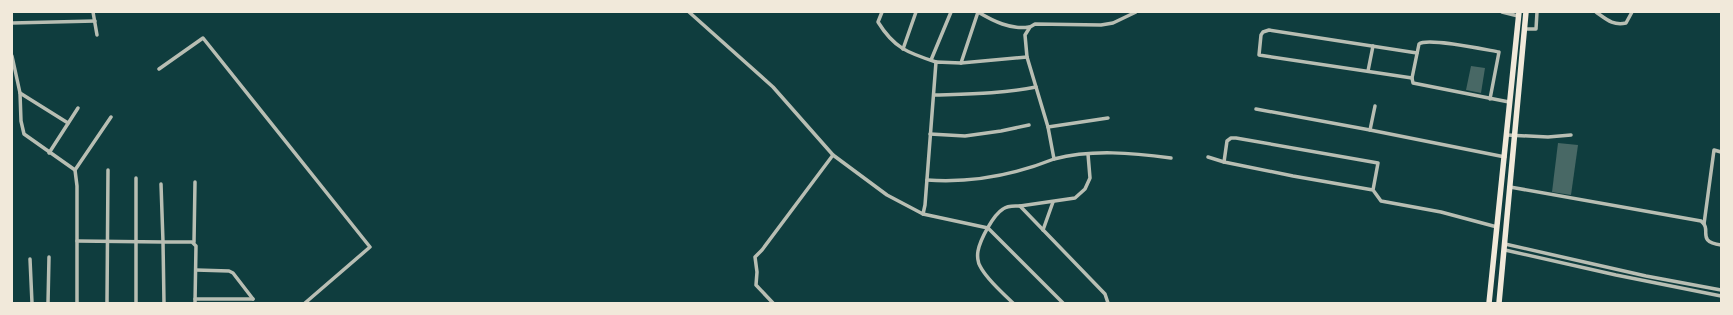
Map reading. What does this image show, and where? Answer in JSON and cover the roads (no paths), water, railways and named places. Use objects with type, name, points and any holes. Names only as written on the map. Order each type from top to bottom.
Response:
[{"type":"highway","points":[[1499,303],[1526,12]]},
{"type":"highway","points":[[1489,303],[1498,228],[1519,14]]},
{"type":"highway","points":[[1490,294],[1500,295]]},
{"type":"street","points":[[94,12],[97,35]]},
{"type":"street","points":[[688,12],[773,87],[833,155],[887,195],[923,214],[988,228],[1063,303]]},
{"type":"street","points":[[882,12],[878,22],[886,35],[902,49],[936,62],[961,63],[1027,58]]},
{"type":"street","points":[[902,49],[916,12]]},
{"type":"street","points":[[931,60],[951,12]]},
{"type":"street","points":[[961,63],[978,12],[996,23],[1023,28],[1030,27]]},
{"type":"street","points":[[1054,159],[1048,127],[1027,58],[1025,38],[1026,32],[1035,24],[1101,25],[1113,23],[1136,12]]},
{"type":"street","points":[[1502,12],[1519,14]]},
{"type":"street","points":[[1524,29],[1536,29],[1537,12]]},
{"type":"street","points":[[1596,12],[1613,23],[1620,24],[1626,23],[1632,12]]},
{"type":"street","points":[[12,23],[95,21]]},
{"type":"street","points":[[1412,78],[1258,54],[1261,35],[1263,32],[1269,30],[1416,53]]},
{"type":"street","points":[[159,70],[203,38],[370,247],[305,303]]},
{"type":"street","points":[[1490,99],[1499,52],[1425,41],[1419,44],[1412,78],[1412,82],[1415,84],[1490,99],[1510,102]]},
{"type":"street","points":[[1368,71],[1373,46]]},
{"type":"street","points":[[12,56],[20,93],[21,121],[24,134],[75,170]]},
{"type":"street","points":[[923,214],[936,62]]},
{"type":"street","points":[[934,95],[993,93],[1017,91],[1036,87]]},
{"type":"street","points":[[20,93],[68,123]]},
{"type":"street","points":[[1370,130],[1375,106]]},
{"type":"street","points":[[50,153],[78,108]]},
{"type":"street","points":[[1256,109],[1505,157]]},
{"type":"street","points":[[77,303],[77,186],[75,170],[111,117]]},
{"type":"street","points":[[1048,127],[1108,118]]},
{"type":"street","points":[[930,134],[965,136],[1001,131],[1029,124]]},
{"type":"street","points":[[1507,136],[1571,135]]},
{"type":"street","points":[[1224,162],[1227,141],[1231,138],[1327,153],[1378,163],[1373,190]]},
{"type":"street","points":[[1721,152],[1714,150],[1704,224],[1707,240],[1710,243],[1721,245]]},
{"type":"street","points":[[927,180],[952,182],[981,179],[1036,167],[1054,159],[1088,154],[1118,153],[1171,158]]},
{"type":"street","points":[[1013,303],[979,266],[978,251],[988,228],[1001,210],[1008,206],[1020,206],[1075,198],[1084,189],[1090,178],[1088,154]]},
{"type":"street","points":[[773,303],[756,285],[757,272],[755,257],[762,250],[833,155]]},
{"type":"street","points":[[1208,157],[1224,162],[1293,176],[1373,190],[1381,201],[1441,212],[1498,228]]},
{"type":"street","points":[[107,303],[108,170]]},
{"type":"street","points":[[136,178],[136,303]]},
{"type":"street","points":[[195,182],[195,301],[253,299],[233,272],[196,270]]},
{"type":"street","points":[[161,184],[164,303]]},
{"type":"street","points":[[1510,187],[1681,216],[1701,221],[1704,224]]},
{"type":"street","points":[[1043,230],[1053,202]]},
{"type":"street","points":[[1020,206],[1105,294],[1108,303]]},
{"type":"street","points":[[77,241],[194,242]]},
{"type":"street","points":[[1505,247],[1721,290]]},
{"type":"street","points":[[1505,247],[1616,275],[1721,296]]},
{"type":"street","points":[[48,303],[49,257]]},
{"type":"street","points":[[30,259],[32,303]]}]
